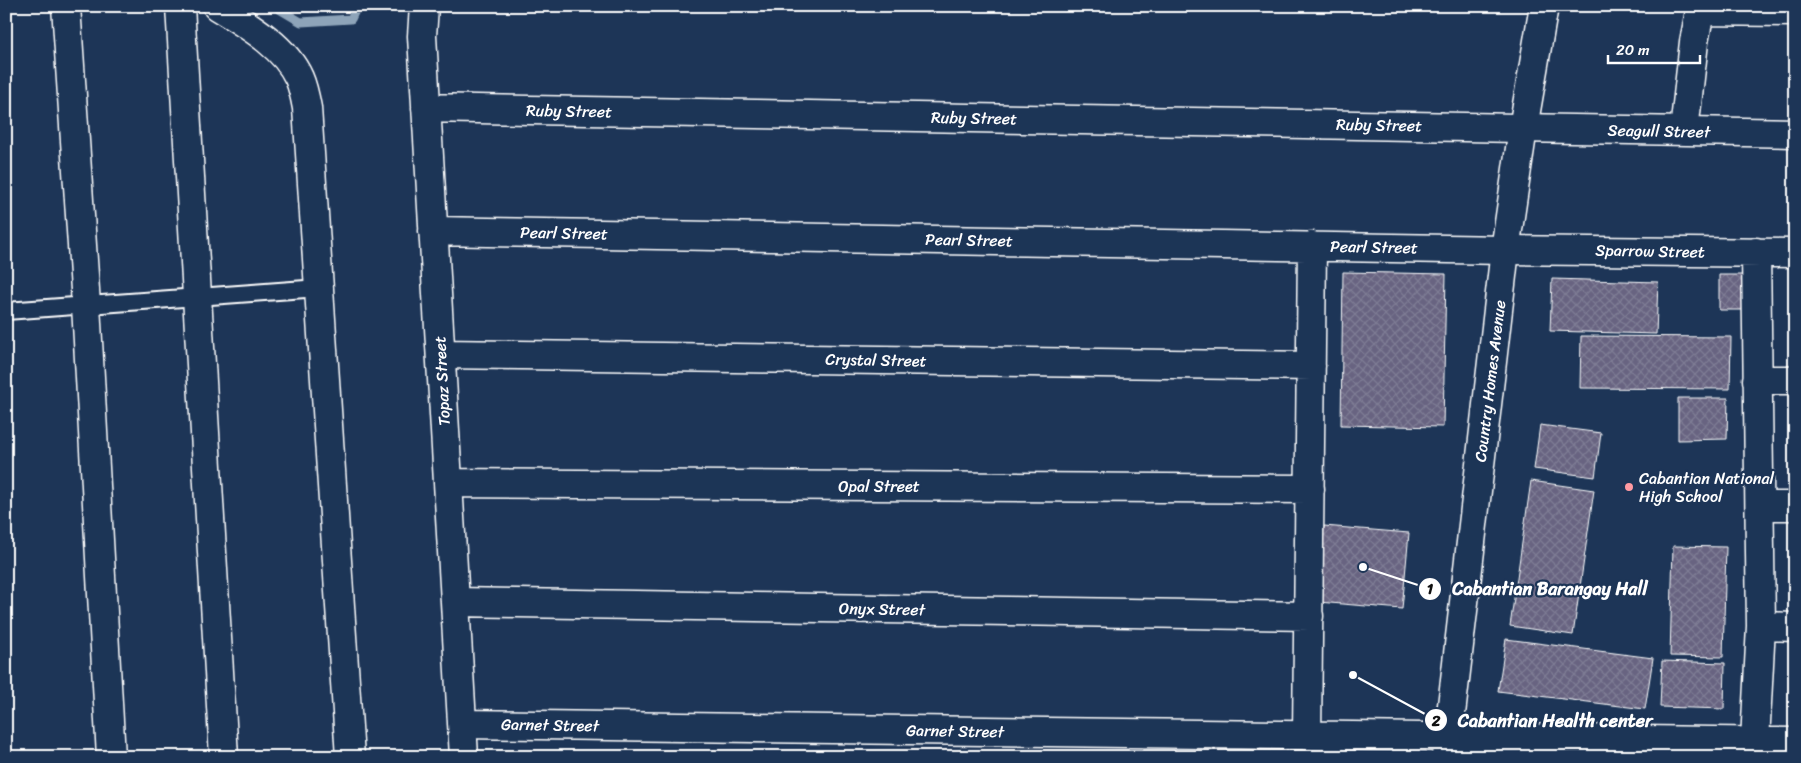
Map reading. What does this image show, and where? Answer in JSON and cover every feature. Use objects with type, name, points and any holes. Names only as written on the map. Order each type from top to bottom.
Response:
[{"type":"street","points":[[66,6],[86,305],[111,757]]},
{"type":"street","points":[[180,6],[224,757]]},
{"type":"street","points":[[218,6],[270,42],[288,61],[298,76],[307,108],[350,757]]},
{"type":"street","name":"Topaz Street","points":[[424,6],[422,36],[464,757]]},
{"type":"street","name":"Country Homes Avenue","points":[[1447,747],[1505,250],[1522,128],[1544,6]]},
{"type":"street","points":[[1684,131],[1694,42],[1701,8],[1795,12]]},
{"type":"street","name":"Ruby Street","points":[[426,108],[1522,128]]},
{"type":"street","name":"Seagull Street","points":[[1522,128],[1795,133]]},
{"type":"street","name":"Pearl Street","points":[[433,231],[1505,250]]},
{"type":"street","points":[[1308,736],[1312,246]]},
{"type":"street","name":"Sparrow Street","points":[[1505,250],[1795,253]]},
{"type":"street","points":[[1755,741],[1761,626],[1756,380],[1756,252]]},
{"type":"street","name":"Crystal Street","points":[[441,354],[1311,366]]},
{"type":"street","points":[[1756,380],[1795,380]]},
{"type":"street","name":"Opal Street","points":[[448,484],[1310,489]]},
{"type":"street","points":[[1760,506],[1795,506]]},
{"type":"street","name":"Onyx Street","points":[[455,602],[1309,616]]},
{"type":"street","points":[[1761,626],[1795,627]]},
{"type":"street","name":"Garnet Street","points":[[462,724],[1308,736],[1447,747],[1755,741],[1795,742]]},
{"type":"lane","points":[[6,311],[319,288]]},
{"type":"building","points":[[1343,272],[1446,274],[1443,427],[1341,425]]},
{"type":"building","points":[[1719,275],[1744,275],[1743,310],[1719,310]]},
{"type":"building","points":[[1552,279],[1658,282],[1656,334],[1550,331]]},
{"type":"building","points":[[1581,336],[1731,337],[1730,389],[1580,388]]},
{"type":"building","points":[[1678,398],[1728,398],[1727,439],[1678,440]]},
{"type":"building","points":[[1540,425],[1601,433],[1595,477],[1534,469]]},
{"type":"building","points":[[1531,481],[1594,490],[1573,635],[1510,626]]},
{"type":"building","points":[[1324,526],[1409,533],[1402,609],[1318,602]]},
{"type":"building","points":[[1673,546],[1726,547],[1723,657],[1670,656]]},
{"type":"building","points":[[1506,639],[1653,658],[1645,709],[1498,691]]},
{"type":"building","points":[[1662,661],[1725,663],[1724,709],[1660,707]]},
{"type":"waterway","points":[[274,6],[301,22],[351,19],[357,6]]},
{"type":"place","name":"Cabantian National High School","points":[[1629,487]]},
{"type":"place","name":"Cabantian Barangay Hall","points":[[1363,567]]},
{"type":"place","name":"Cabantian Health center","points":[[1353,675]]}]
